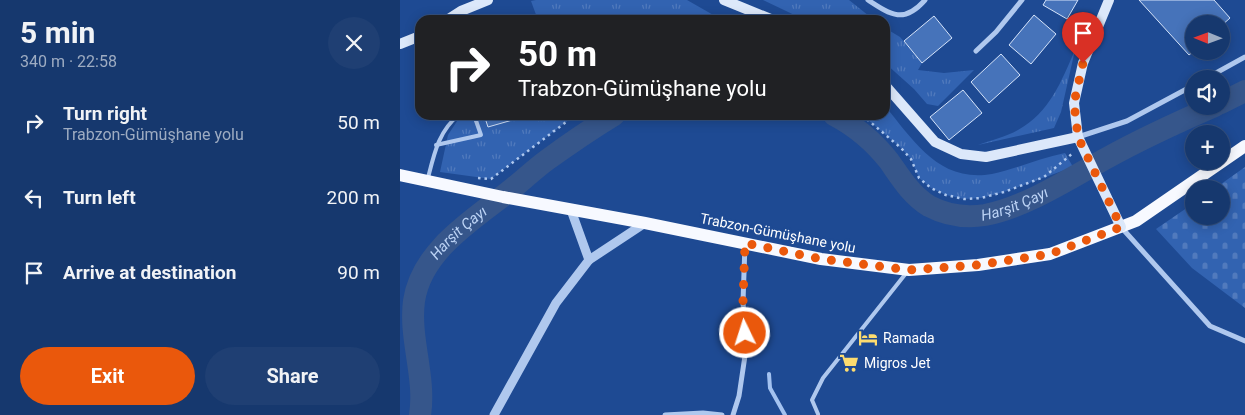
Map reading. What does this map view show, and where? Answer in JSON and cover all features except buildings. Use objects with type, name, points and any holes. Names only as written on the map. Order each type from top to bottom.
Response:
[{"type":"main road","points":[[455,15],[488,0]]},
{"type":"main road","points":[[724,0],[761,15]]},
{"type":"main road","points":[[1109,0],[1083,63],[1074,103],[1078,137],[1121,227]]},
{"type":"main road","points":[[400,44],[415,38]]},
{"type":"main road","points":[[890,91],[934,142],[961,154],[986,157],[1078,137]]},
{"type":"main road","name":"Trabzon-Gümüşhane yolu","points":[[400,175],[821,259],[909,270],[978,265],[1050,254],[1136,221],[1245,146]]},
{"type":"street","points":[[868,0],[890,14],[900,16],[911,13],[925,0]]},
{"type":"street","points":[[976,51],[996,32],[1022,0]]},
{"type":"street","points":[[1222,70],[1245,57]]},
{"type":"street","points":[[1078,137],[1127,120],[1185,90]]},
{"type":"street","points":[[571,210],[588,260]]},
{"type":"street","points":[[494,415],[556,302],[588,260],[645,223]]},
{"type":"street","points":[[1121,227],[1210,326],[1245,341]]},
{"type":"street","points":[[733,415],[739,396],[746,349],[743,302],[745,243]]},
{"type":"street","points":[[665,415],[703,413],[722,415]]},
{"type":"lane","points":[[428,180],[436,145],[452,120]]},
{"type":"lane","points":[[436,145],[481,135],[476,120]]},
{"type":"lane","points":[[818,414],[812,400],[823,378],[909,270]]},
{"type":"path","points":[[474,177],[491,179],[570,120]]},
{"type":"green space","points":[[687,0],[713,15],[536,15],[531,1]]},
{"type":"green space","points":[[763,0],[849,0],[868,15],[794,15]]},
{"type":"green space","points":[[890,31],[900,37],[922,63],[918,70],[944,73],[974,70],[938,106],[927,104],[914,89],[890,67]]},
{"type":"green space","points":[[1075,50],[1061,112],[1054,128],[978,145],[1003,137],[1029,123],[1053,95]]},
{"type":"green space","points":[[890,112],[906,133],[930,157],[942,166],[957,172],[973,175],[992,174],[1065,153],[1073,167],[1004,192],[981,198],[964,199],[946,195],[931,188],[919,178],[911,159],[868,120],[890,120]]},
{"type":"green space","points":[[458,120],[569,120],[491,179],[440,172],[448,135]]},
{"type":"green space","points":[[1245,167],[1245,308],[1192,268],[1156,229],[1185,209],[1185,225],[1230,225],[1230,180],[1227,180]]},
{"type":"waterway","name":"Harşit Çayı","points":[[1230,98],[1245,91]]},
{"type":"waterway","name":"Harşit Çayı","points":[[842,120],[871,141],[889,161],[902,180],[923,202],[942,212],[971,216],[985,215],[1016,206],[1132,145],[1195,115]]},
{"type":"waterway","name":"Harşit Çayı","points":[[420,415],[421,386],[413,315],[418,284],[426,268],[436,254],[461,228],[509,192],[547,160],[606,120]]},
{"type":"waterway","points":[[769,374],[770,388],[785,415]]},
{"type":"place","name":"Ramada","points":[[868,338]]},
{"type":"place","name":"Migros Jet","points":[[849,363]]},
{"type":"route","points":[[745,333],[743,302],[745,243],[821,259],[909,270],[978,265],[1050,254],[1121,227],[1078,137],[1074,103],[1083,63]]}]
